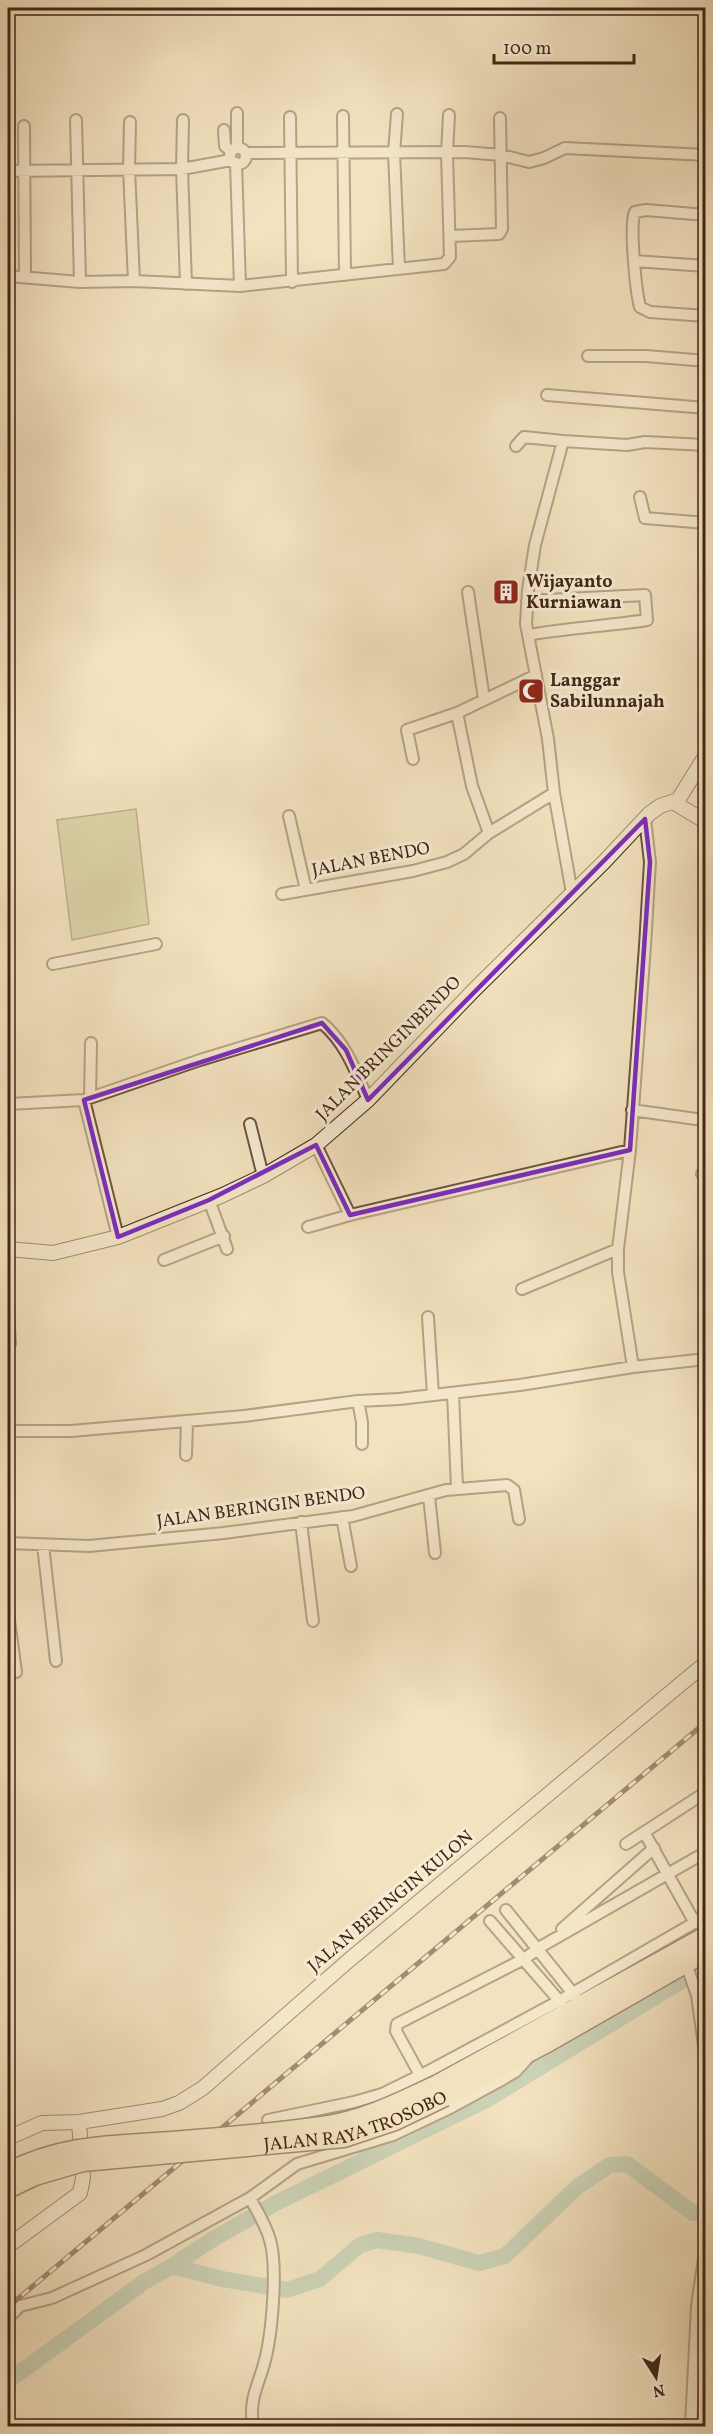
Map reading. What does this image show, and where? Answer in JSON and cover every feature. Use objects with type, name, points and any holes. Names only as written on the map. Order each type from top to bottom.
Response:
[{"type":"highway","name":"JALAN RAYA TROSOBO","points":[[8,2189],[35,2176],[83,2162],[344,2138],[395,2121],[571,2002],[700,1929]]},
{"type":"highway","name":"JALAN RAYA TROSOBO","points":[[8,2172],[47,2155],[78,2148],[216,2138],[324,2126],[363,2117],[441,2091],[538,2048],[688,1972],[705,1952]]},
{"type":"street","points":[[237,113],[240,286]]},
{"type":"street","points":[[397,114],[394,153],[399,268]]},
{"type":"street","points":[[8,276],[80,282],[134,281],[240,286],[292,282],[447,262],[450,257],[451,236],[447,153],[449,115]]},
{"type":"street","points":[[343,116],[345,275]]},
{"type":"street","points":[[290,117],[292,282]]},
{"type":"street","points":[[451,236],[500,234],[503,225],[500,118]]},
{"type":"street","points":[[76,120],[75,170],[80,282]]},
{"type":"street","points":[[183,120],[182,169],[186,284]]},
{"type":"street","points":[[130,122],[129,169],[134,281]]},
{"type":"street","points":[[24,126],[25,277]]},
{"type":"street","points":[[224,130],[225,146],[236,155]]},
{"type":"street","points":[[8,171],[182,169],[236,155],[447,153],[501,155],[522,161],[536,161],[566,148],[705,155]]},
{"type":"street","points":[[705,215],[646,210],[635,212],[633,219],[634,261],[640,308],[650,312],[705,316]]},
{"type":"street","points":[[634,261],[705,266]]},
{"type":"street","points":[[588,356],[646,356],[705,361]]},
{"type":"street","points":[[547,395],[705,408]]},
{"type":"street","points":[[516,446],[524,437],[627,445],[645,442],[705,445]]},
{"type":"street","points":[[563,441],[535,545],[527,602],[528,635],[537,675],[554,793],[572,893]]},
{"type":"street","points":[[640,497],[645,518],[705,523]]},
{"type":"street","points":[[468,592],[484,699]]},
{"type":"street","points":[[527,602],[645,595],[646,620],[585,629],[553,630],[528,635]]},
{"type":"street","points":[[413,759],[407,730],[457,713],[537,675]]},
{"type":"street","points":[[457,713],[472,786],[489,833]]},
{"type":"street","name":"JALAN BRINGINBENDO","points":[[8,1249],[53,1252],[118,1238],[263,1176],[316,1145],[368,1100],[645,819],[682,796],[705,755]]},
{"type":"street","name":"JALAN BENDO","points":[[282,894],[412,872],[447,862],[464,854],[489,833],[554,793]]},
{"type":"street","points":[[667,804],[705,822]]},
{"type":"street","points":[[290,816],[306,890]]},
{"type":"street","points":[[633,1367],[618,1272],[618,1249],[630,1150],[650,862],[645,819]]},
{"type":"street","points":[[52,964],[156,944]]},
{"type":"street","points":[[8,1104],[87,1099],[322,1023],[338,1038],[346,1050],[368,1100]]},
{"type":"street","points":[[91,1043],[87,1099],[118,1238]]},
{"type":"street","points":[[632,1110],[696,1119]]},
{"type":"street","points":[[250,1124],[263,1176]]},
{"type":"street","points":[[316,1145],[350,1215]]},
{"type":"street","points":[[308,1227],[350,1215],[630,1150]]},
{"type":"street","points":[[209,1200],[227,1249]]},
{"type":"street","points":[[164,1260],[224,1236]]},
{"type":"street","points":[[522,1289],[618,1249]]},
{"type":"street","points":[[8,1305],[10,1344]]},
{"type":"street","points":[[428,1317],[433,1395]]},
{"type":"street","points":[[8,1431],[71,1431],[187,1421],[520,1385],[633,1367],[705,1359]]},
{"type":"street","points":[[453,1393],[457,1488]]},
{"type":"street","points":[[358,1401],[362,1422],[362,1444]]},
{"type":"street","points":[[186,1455],[187,1421]]},
{"type":"street","name":"JALAN BERINGIN BENDO","points":[[8,1543],[89,1546],[224,1533],[342,1517],[457,1488],[507,1485],[514,1490],[519,1519]]},
{"type":"street","points":[[429,1496],[435,1553]]},
{"type":"street","points":[[342,1517],[351,1566]]},
{"type":"street","points":[[301,1522],[314,1621]]},
{"type":"street","points":[[43,1545],[56,1662]]},
{"type":"street","points":[[8,1613],[16,1672],[8,1674]]},
{"type":"street","name":"JALAN BERINGIN KULON","points":[[8,2138],[42,2123],[79,2122],[162,2109],[179,2103],[203,2088],[348,1960],[705,1663]]},
{"type":"street","points":[[626,1844],[705,1792]]},
{"type":"street","points":[[644,1832],[700,1929]]},
{"type":"street","points":[[540,1948],[654,1848]]},
{"type":"street","points":[[420,2075],[396,2031],[397,2024],[524,1959],[705,1852]]},
{"type":"street","points":[[506,1910],[540,1948],[571,2002]]},
{"type":"street","points":[[700,1929],[705,1916]]},
{"type":"street","points":[[490,1921],[524,1959],[571,2002]]},
{"type":"street","points":[[688,1972],[697,1995],[705,2060]]},
{"type":"street","points":[[268,2120],[382,2094],[571,2002]]},
{"type":"street","points":[[8,2304],[20,2306],[52,2298],[146,2255],[252,2203],[297,2164],[393,2135],[448,2109],[515,2072],[538,2048]]},
{"type":"street","points":[[289,2116],[297,2164]]},
{"type":"street","points":[[8,2246],[80,2193],[83,2178],[79,2122]]},
{"type":"street","points":[[252,2203],[270,2237],[274,2260],[272,2303],[264,2363],[253,2393],[253,2427]]},
{"type":"street","points":[[692,2427],[697,2306],[705,2246]]},
{"type":"street","points":[[8,2318],[20,2306]]},
{"type":"highlighted area","points":[[645,819],[650,862],[630,1150],[350,1215],[316,1145],[209,1200],[118,1237],[84,1100],[322,1023],[346,1050],[368,1100]]},
{"type":"shaded area","points":[[136,809],[149,924],[72,940],[57,820]]},
{"type":"waterway","points":[[172,2266],[276,2203],[488,2099],[706,1966]]},
{"type":"waterway","points":[[8,2381],[144,2282],[172,2266],[222,2279],[287,2290],[320,2279],[360,2245],[377,2240],[419,2246],[479,2263],[505,2256],[577,2187],[610,2165],[627,2164],[693,2213],[706,2212]]},
{"type":"railway","points":[[8,2307],[706,1722]]},
{"type":"place","name":"Wijayanto Kurniawan","points":[[506,592]]},
{"type":"place","name":"Langgar Sabilunnajah","points":[[531,691]]}]
